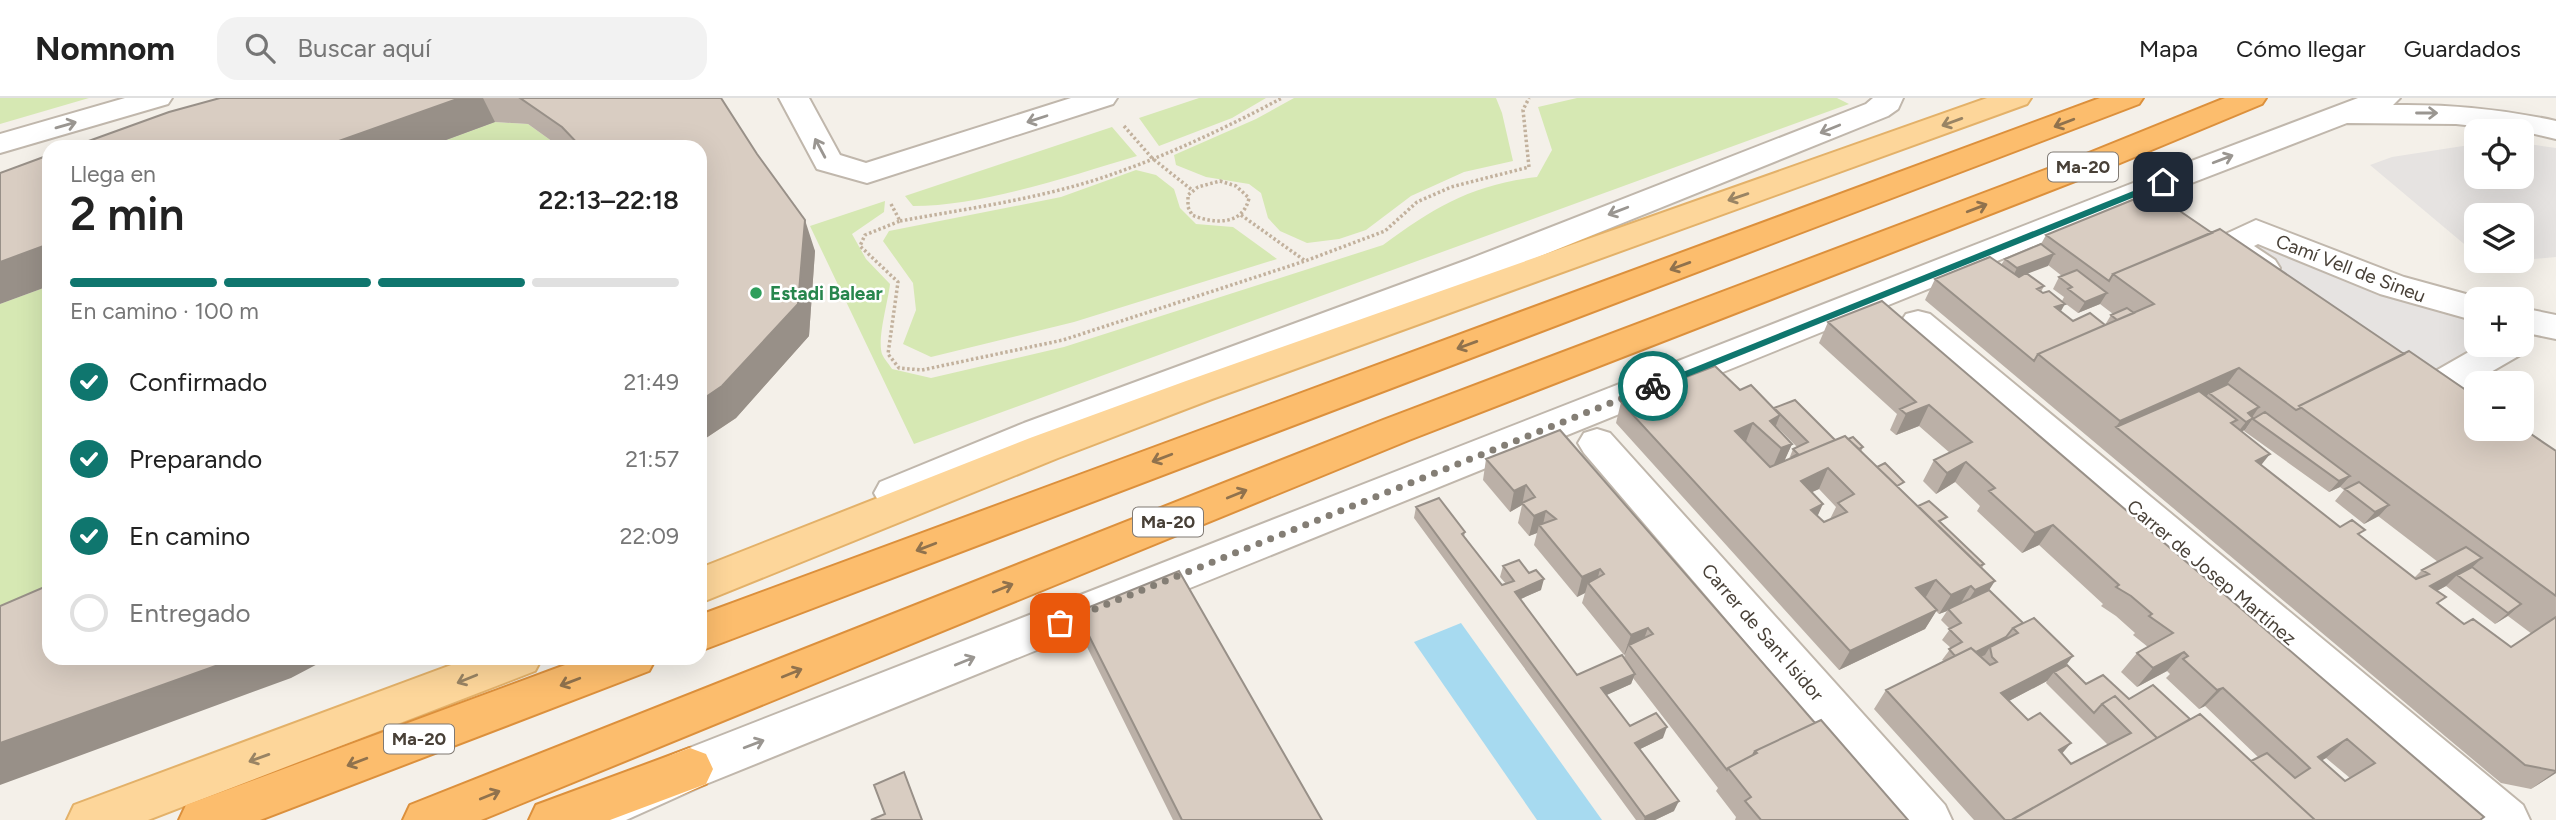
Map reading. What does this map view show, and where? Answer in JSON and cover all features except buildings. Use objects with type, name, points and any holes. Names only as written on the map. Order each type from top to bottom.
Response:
[{"type":"highway","name":"Ma-20","points":[[707,630],[2128,98]]},
{"type":"highway","name":"Ma-20","points":[[427,820],[1383,435],[2048,180],[2251,98]]},
{"type":"highway","name":"Ma-20","points":[[203,820],[615,665]]},
{"type":"highway","points":[[553,820],[690,769]]},
{"type":"main road","points":[[707,583],[1044,448],[1199,390],[2016,98]]},
{"type":"main road","points":[[90,820],[501,665]]},
{"type":"street","points":[[0,144],[157,98]]},
{"type":"street","points":[[794,98],[828,162],[867,173],[1101,98]]},
{"type":"street","points":[[707,571],[1037,433],[1479,268],[1877,110],[1887,103],[1888,98]]},
{"type":"street","points":[[576,820],[690,769],[2126,197],[2385,98]]},
{"type":"street","points":[[2335,117],[2462,114],[2513,120],[2556,130]]},
{"type":"street","name":"Camí Vell de Sineu","points":[[2287,284],[2229,246],[2256,231],[2334,264],[2432,300],[2464,307]]},
{"type":"street","name":"Carrer de Josep Martínez","points":[[1918,323],[2506,820]]},
{"type":"street","points":[[2440,387],[2489,357]]},
{"type":"street","name":"Carrer de Sant Isidor","points":[[1597,443],[1928,820]]},
{"type":"path","points":[[1101,98],[1152,158],[1192,190]]},
{"type":"path","points":[[1282,98],[1237,122],[1118,172],[1029,196],[900,221],[866,235],[860,246],[898,282],[888,354],[899,368],[922,370],[1063,340],[1305,261],[1385,231],[1417,202],[1451,187],[1529,167],[1522,110],[1528,98]]},
{"type":"path","points":[[867,173],[885,191],[900,221]]},
{"type":"path","points":[[1220,181],[1239,186],[1249,198],[1249,204],[1241,215],[1220,222],[1200,219],[1192,215],[1185,202],[1192,190],[1209,182],[1220,181]]},
{"type":"path","points":[[1241,215],[1305,261]]},
{"type":"green space","points":[[0,98],[89,98],[0,124]]},
{"type":"green space","points":[[1199,98],[1266,98],[1232,118],[1159,146],[1139,118]]},
{"type":"green space","points":[[1294,98],[1496,98],[1513,161],[1464,172],[1411,196],[1366,230],[1339,239],[1307,243],[1280,231],[1268,218],[1261,193],[1249,184],[1206,177],[1176,165],[1174,155],[1256,119]]},
{"type":"green space","points":[[1577,98],[1837,98],[1849,104],[914,444],[810,226],[885,201],[884,212],[852,234],[866,259],[890,284],[882,330],[882,354],[892,369],[931,378],[1064,347],[1383,245],[1420,219],[1473,192],[1537,177],[1552,150],[1538,107]]},
{"type":"green space","points":[[495,122],[528,124],[550,140],[446,140]]},
{"type":"green space","points":[[1112,127],[1137,156],[1055,181],[968,201],[913,206],[905,196]]},
{"type":"green space","points":[[1136,170],[1156,175],[1174,189],[1180,208],[1196,224],[1233,227],[1277,259],[1074,322],[931,357],[903,344],[916,310],[913,283],[883,241],[889,231],[1061,197]]},
{"type":"green space","points":[[42,289],[42,632],[0,652],[0,304]]},
{"type":"shaded area","points":[[2534,145],[2556,148],[2556,257],[2534,259],[2534,203],[2464,203],[2464,244],[2370,165],[2392,157],[2464,146],[2464,189],[2534,189]]},
{"type":"shaded area","points":[[2256,231],[2432,300],[2464,307],[2464,357],[2488,357],[2438,386],[2229,246]]},
{"type":"water","points":[[1461,623],[1602,820],[1537,820],[1414,642]]},
{"type":"way so far","points":[[1060,623],[1653,386]]},
{"type":"place","name":"Estadi Balear","points":[[756,293]]},
{"type":"route","points":[[1653,386],[2163,182]]}]
